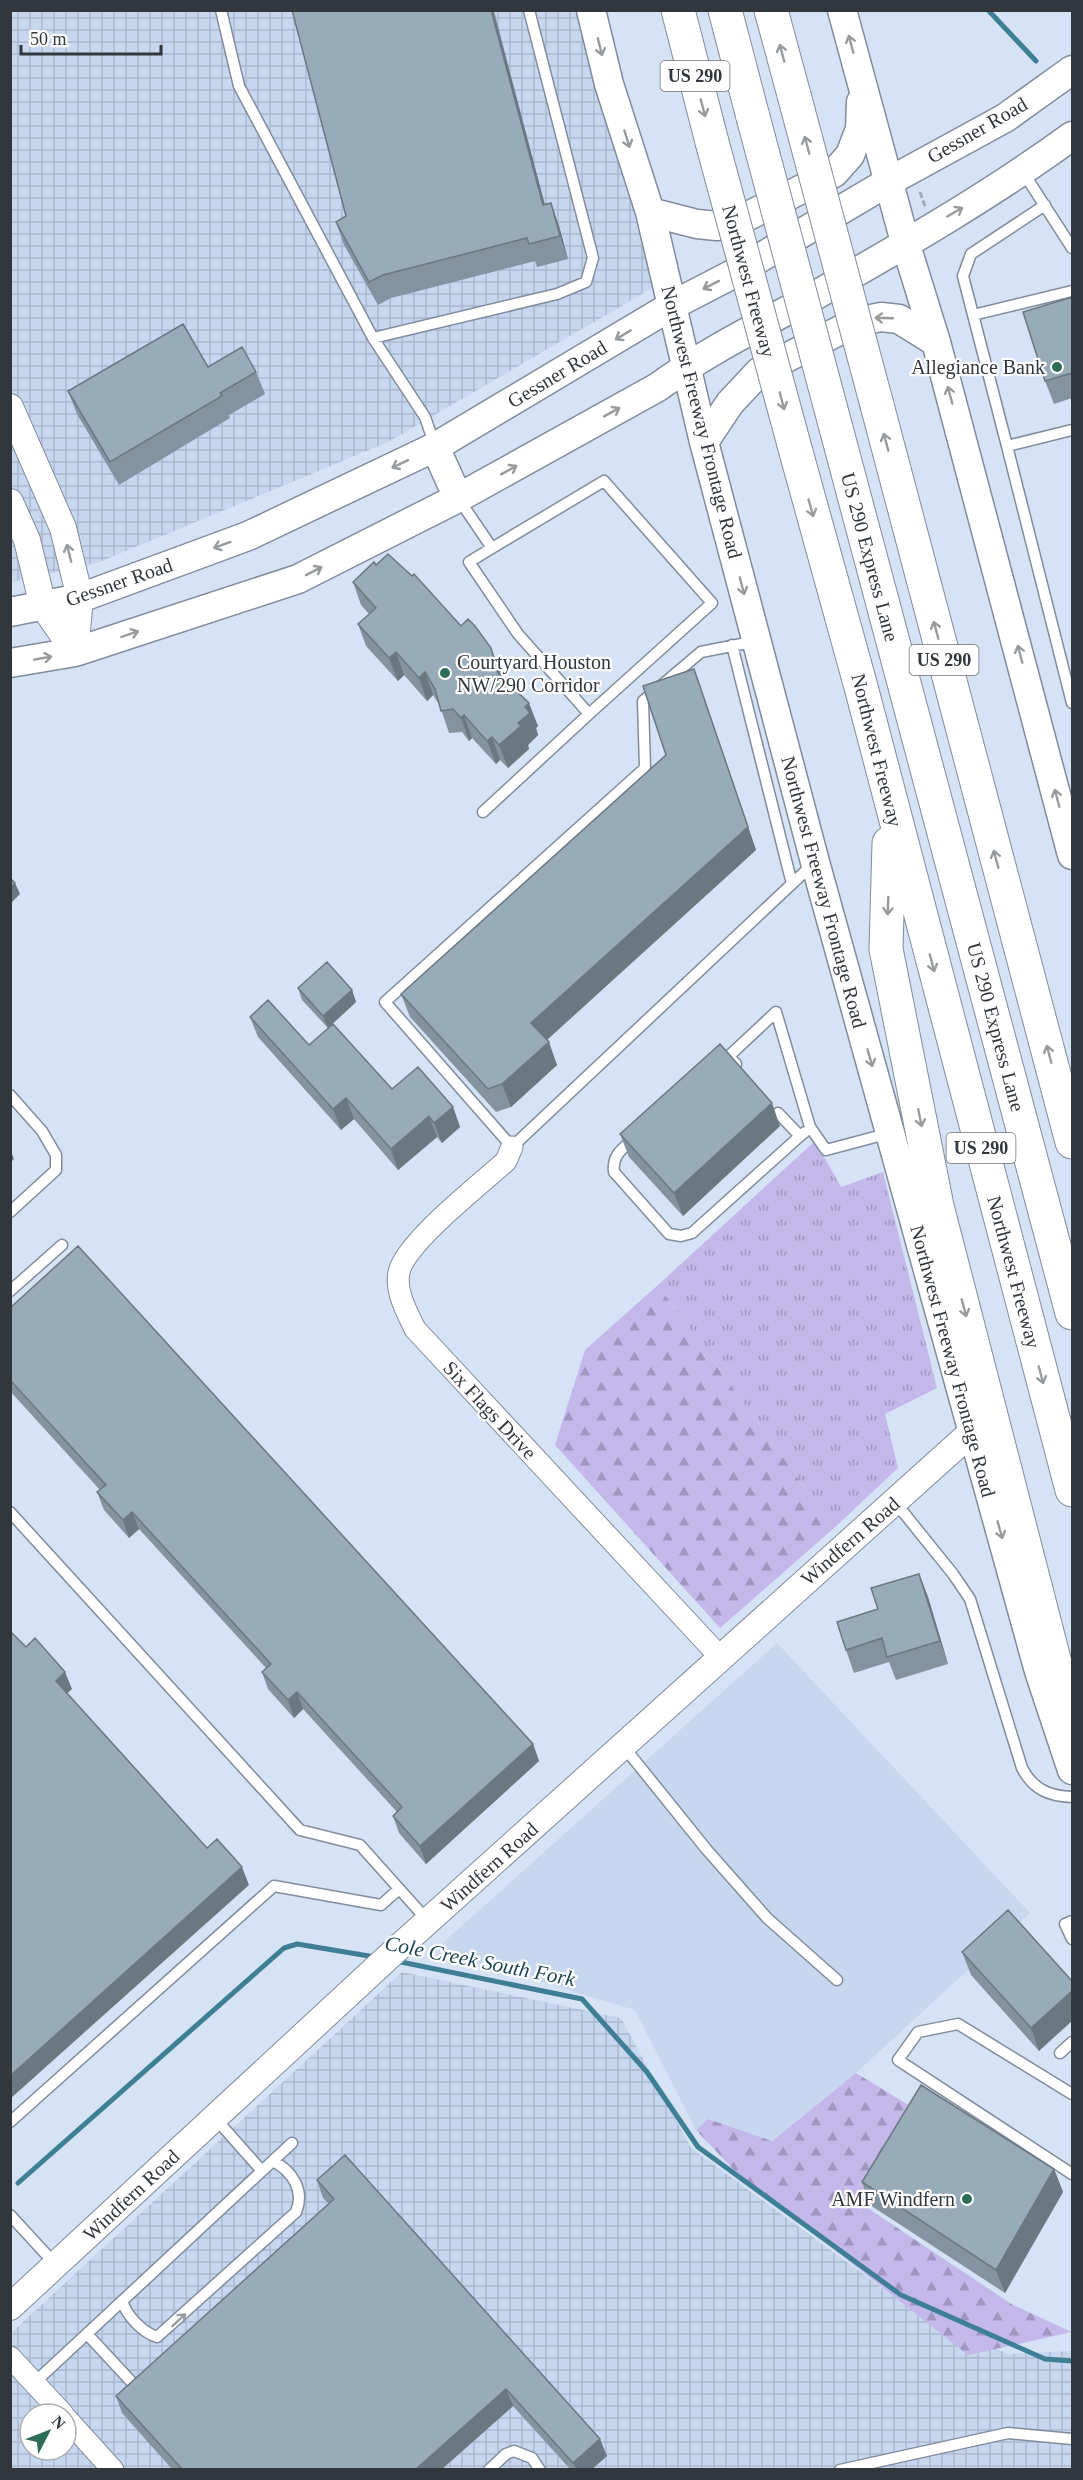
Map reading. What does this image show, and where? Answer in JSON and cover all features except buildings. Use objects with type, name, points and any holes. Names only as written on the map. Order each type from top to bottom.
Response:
[{"type":"highway","name":"Northwest Freeway","points":[[678,10],[795,452],[858,676],[1072,1490]]},
{"type":"highway","name":"US 290 Express Lane","points":[[725,10],[1072,1313]]},
{"type":"highway","name":"US 290","points":[[771,10],[1070,1126]]},
{"type":"highway","points":[[891,805],[886,949],[937,1206],[1072,1729]]},
{"type":"main road","name":"Northwest Freeway Frontage Road","points":[[591,10],[609,84],[650,212],[673,305],[704,442],[744,643],[815,862],[1040,1671],[1072,1770]]},
{"type":"main road","points":[[842,10],[888,182],[936,342],[1072,855]]},
{"type":"main road","name":"Gessner Road","points":[[10,612],[80,598],[248,536],[435,447],[673,305],[731,275],[888,182],[1005,118],[1072,70]]},
{"type":"main road","points":[[650,212],[698,224],[717,226],[736,222],[834,173],[850,155],[860,129],[862,84]]},
{"type":"main road","points":[[10,663],[75,652],[298,579],[458,498],[658,387],[686,367],[1023,172],[1072,136]]},
{"type":"main road","points":[[704,442],[730,403],[759,372],[856,322],[881,317],[898,319],[936,342]]},
{"type":"main road","points":[[435,447],[458,498]]},
{"type":"street","points":[[10,407],[63,528],[80,598],[75,652]]},
{"type":"street","points":[[10,502],[27,540],[43,606],[75,652]]},
{"type":"street","name":"Six Flags Drive","points":[[512,1147],[506,1161],[413,1246],[399,1272],[401,1301],[415,1329],[722,1659]]},
{"type":"street","name":"Windfern Road","points":[[10,2307],[377,1967],[973,1431]]},
{"type":"street","points":[[10,2357],[52,2402]]},
{"type":"street","points":[[78,2431],[113,2469]]},
{"type":"lane","points":[[221,10],[239,86],[373,338],[425,417],[435,447]]},
{"type":"lane","points":[[373,338],[557,294],[586,282],[593,258],[529,10]]},
{"type":"lane","points":[[1023,172],[1072,248]]},
{"type":"lane","points":[[1045,205],[971,254],[963,276],[1072,703]]},
{"type":"lane","points":[[973,315],[1072,291]]},
{"type":"lane","points":[[1007,446],[1072,430]]},
{"type":"lane","points":[[483,812],[712,603],[604,481],[469,562],[518,634],[589,714]]},
{"type":"lane","points":[[458,498],[492,548]]},
{"type":"lane","points":[[792,884],[744,643],[700,652],[643,701],[645,768],[385,1002],[512,1147],[792,884],[815,862]]},
{"type":"lane","points":[[717,1066],[777,1012],[810,1127],[826,1150],[890,1133]]},
{"type":"lane","points":[[729,1056],[743,1072]]},
{"type":"lane","points":[[10,1095],[42,1131],[57,1155],[56,1170],[10,1212]]},
{"type":"lane","points":[[778,1113],[800,1136]]},
{"type":"lane","points":[[642,1132],[616,1154],[613,1163],[614,1172],[669,1234],[681,1236],[692,1233],[810,1127]]},
{"type":"lane","points":[[10,1291],[62,1245]]},
{"type":"lane","points":[[895,1502],[953,1574],[970,1599],[1022,1768],[1030,1783],[1044,1791],[1072,1797]]},
{"type":"lane","points":[[10,1512],[300,1830],[360,1845],[428,1921]]},
{"type":"lane","points":[[624,1747],[707,1850],[767,1918],[837,1980]]},
{"type":"lane","points":[[10,2122],[274,1886],[381,1905],[399,1889]]},
{"type":"lane","points":[[1072,1921],[1065,1924],[1072,1939]]},
{"type":"lane","points":[[1072,2094],[958,2024],[918,2032],[898,2060],[1072,2174]]},
{"type":"lane","points":[[1060,2053],[1072,2042]]},
{"type":"lane","points":[[215,2118],[262,2171]]},
{"type":"lane","points":[[34,2383],[292,2143]]},
{"type":"lane","points":[[122,2301],[129,2314],[146,2331],[158,2337],[296,2212],[301,2198],[296,2184],[289,2172],[273,2161]]},
{"type":"lane","points":[[10,2215],[56,2265]]},
{"type":"lane","points":[[87,2334],[138,2389]]},
{"type":"lane","points":[[840,2469],[1008,2433],[1072,2439]]},
{"type":"lane","points":[[489,2469],[506,2454],[514,2451],[532,2458],[540,2469]]},
{"type":"shaded area","points":[[10,11],[601,11],[661,283],[388,442],[97,563],[11,582]]},
{"type":"shaded area","points":[[777,1643],[1030,1913],[856,2073],[771,2141],[709,2119],[696,2130],[635,2010],[435,1950]]},
{"type":"shaded area","points":[[402,1972],[621,2018],[691,2148],[911,2309],[1008,2354],[1072,2351],[1072,2469],[11,2470],[11,2333]]},
{"type":"green space","points":[[815,1141],[841,1187],[883,1172],[937,1388],[885,1414],[898,1468],[834,1528],[658,1285]]},
{"type":"green space","points":[[658,1285],[834,1528],[720,1628],[555,1445],[585,1350]]},
{"type":"green space","points":[[856,2073],[920,2112],[863,2205],[1013,2305],[1072,2332],[968,2355],[734,2170],[696,2130],[708,2119],[772,2141]]},
{"type":"waterway","points":[[988,10],[1036,61]]},
{"type":"waterway","name":"Cole Creek South Fork","points":[[18,2183],[284,1948],[297,1944],[375,1957]]},
{"type":"waterway","name":"Cole Creek South Fork","points":[[396,1961],[582,1999],[647,2072],[698,2147],[901,2295],[1045,2359],[1072,2361]]},
{"type":"place","name":"Allegiance Bank","points":[[1057,367]]},
{"type":"place","name":"Courtyard Houston NW/290 Corridor","points":[[445,673]]},
{"type":"place","name":"AMF Windfern","points":[[967,2199]]}]
